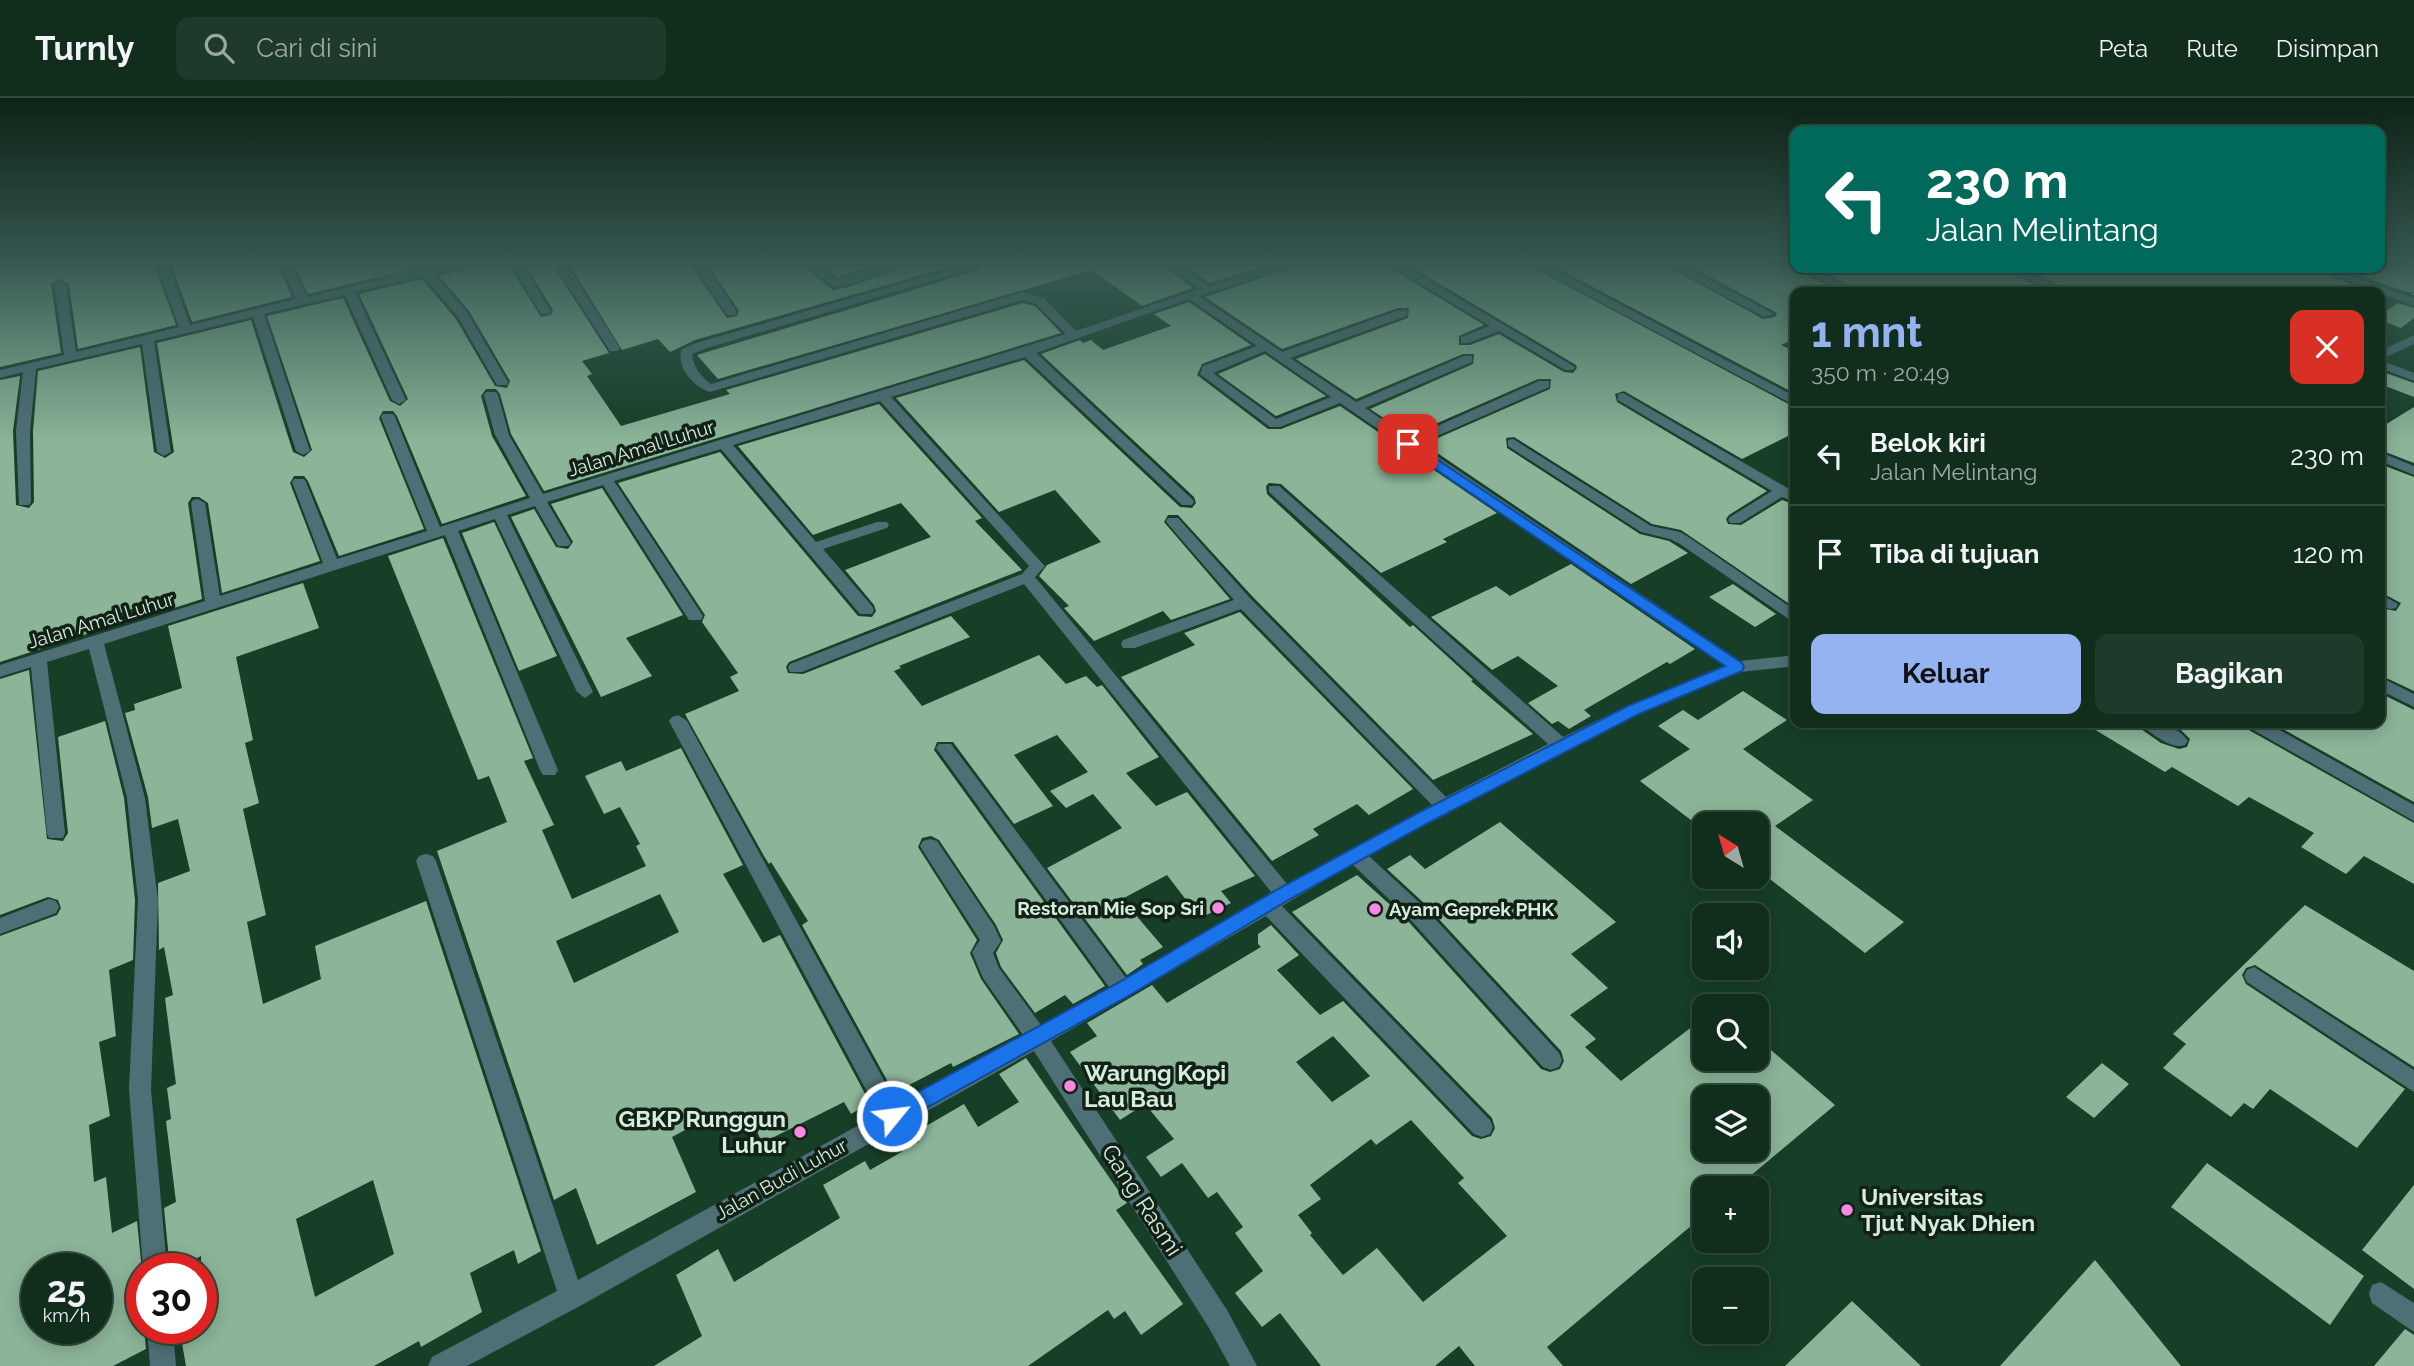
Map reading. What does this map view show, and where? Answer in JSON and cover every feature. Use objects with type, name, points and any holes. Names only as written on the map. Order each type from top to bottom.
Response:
[{"type":"street","points":[[65,323],[70,356]]},
{"type":"street","points":[[183,323],[185,328]]},
{"type":"street","points":[[0,374],[205,323]]},
{"type":"street","points":[[261,323],[303,451]]},
{"type":"street","points":[[363,323],[398,400]]},
{"type":"street","points":[[468,323],[502,382]]},
{"type":"street","points":[[598,323],[614,348]]},
{"type":"street","points":[[779,323],[700,346],[686,352],[685,360],[703,386],[710,388],[931,323]]},
{"type":"street","points":[[1062,323],[1073,335]]},
{"type":"street","name":"Jalan Amal Luhur","points":[[0,671],[539,500],[1027,352],[1108,323]]},
{"type":"street","points":[[1231,323],[1737,667]]},
{"type":"street","points":[[1280,357],[1375,323]]},
{"type":"street","points":[[1493,323],[1569,367]]},
{"type":"street","points":[[1646,323],[1790,399]]},
{"type":"street","points":[[1667,323],[1721,352]]},
{"type":"street","points":[[1465,340],[1499,327]]},
{"type":"street","points":[[146,338],[164,452]]},
{"type":"street","points":[[2385,354],[2411,344]]},
{"type":"street","points":[[1265,347],[1207,369],[1206,374],[1275,424],[1341,398]]},
{"type":"street","points":[[1027,352],[1187,502]]},
{"type":"street","points":[[1354,408],[1468,359]]},
{"type":"street","points":[[24,502],[23,431],[30,366]]},
{"type":"street","points":[[2385,366],[2414,377]]},
{"type":"street","points":[[1408,444],[1544,384]]},
{"type":"street","points":[[491,395],[502,435],[563,543]]},
{"type":"street","points":[[796,668],[1027,577],[1037,566],[882,395]]},
{"type":"street","points":[[1623,397],[1789,495]]},
{"type":"street","points":[[388,417],[443,531],[549,770]]},
{"type":"street","points":[[724,443],[866,610]]},
{"type":"street","points":[[1513,443],[1646,529],[1675,535],[1685,541],[1790,615]]},
{"type":"street","points":[[2385,458],[2414,471]]},
{"type":"street","points":[[607,479],[695,615]]},
{"type":"street","points":[[299,482],[332,566]]},
{"type":"street","points":[[1274,489],[1561,745]]},
{"type":"street","points":[[1735,520],[1789,495]]},
{"type":"street","points":[[198,503],[214,605]]},
{"type":"street","points":[[499,513],[585,692]]},
{"type":"street","points":[[1173,521],[1244,602],[1444,806]]},
{"type":"street","points":[[815,547],[882,525]]},
{"type":"street","points":[[1027,577],[1276,900],[1482,1128]]},
{"type":"street","points":[[1129,644],[1244,602]]},
{"type":"street","points":[[95,641],[136,798],[148,900],[139,1089],[154,1253]]},
{"type":"street","points":[[39,660],[56,833]]},
{"type":"street","name":"Jalan Budi Luhur","points":[[441,1366],[571,1297],[892,1116],[1123,990],[1354,854],[1444,806],[1633,710],[1737,667],[1790,661]]},
{"type":"street","points":[[2385,686],[2414,701]]},
{"type":"street","points":[[678,721],[892,1116]]},
{"type":"street","points":[[2157,728],[2179,741]]},
{"type":"street","points":[[2263,728],[2414,814]]},
{"type":"street","points":[[945,748],[1123,990]]},
{"type":"street","name":"Gang Rasmi","points":[[930,846],[987,932],[991,941],[982,952],[990,972],[1037,1037],[1218,1319],[1244,1366]]},
{"type":"street","points":[[1354,854],[1416,912],[1551,1060]]},
{"type":"street","points":[[426,861],[571,1297]]},
{"type":"street","points":[[0,926],[49,907]]},
{"type":"street","points":[[2254,976],[2414,1082]]},
{"type":"street","points":[[2381,1294],[2414,1320]]},
{"type":"street","points":[[161,1344],[163,1366]]},
{"type":"building","points":[[0,323],[57,323],[61,353],[0,367]]},
{"type":"building","points":[[74,323],[176,325],[78,349]]},
{"type":"building","points":[[238,323],[252,323],[293,452],[304,457],[312,450],[269,323],[354,323],[390,401],[400,406],[408,399],[373,323],[458,323],[495,386],[507,388],[510,381],[476,323],[590,323],[609,353],[582,361],[592,374],[587,376],[621,426],[730,394],[726,390],[954,323],[1052,323],[1061,333],[544,491],[511,434],[500,394],[496,389],[486,389],[481,396],[492,436],[526,496],[442,524],[397,416],[393,411],[383,411],[379,418],[424,529],[339,556],[308,481],[304,476],[294,476],[290,483],[320,561],[222,593],[208,503],[199,497],[192,497],[188,503],[202,599],[165,611],[161,599],[100,620],[102,629],[0,662],[0,380],[20,376],[13,431],[16,505],[29,508],[34,502],[33,431],[38,371],[140,347],[154,452],[165,458],[174,452],[157,343]]},
{"type":"building","points":[[605,323],[754,323],[695,340],[670,352],[658,339],[622,350]]},
{"type":"building","points":[[803,323],[910,323],[718,379],[697,355]]},
{"type":"building","points":[[1167,323],[1220,323],[1251,345],[1202,364],[1197,375],[1268,429],[1281,429],[1340,406],[1497,513],[1443,539],[1447,542],[1381,573],[1281,484],[1269,483],[1266,486],[1267,494],[1410,627],[1413,625],[1473,680],[1471,681],[1533,734],[1433,780],[1252,596],[1178,515],[1168,515],[1164,522],[1230,599],[1171,620],[1163,611],[1094,641],[1064,608],[1069,606],[1039,576],[1047,565],[1101,542],[1055,490],[999,512],[896,398],[1024,360],[1180,507],[1192,508],[1196,503],[1194,497],[1041,354],[1080,340],[1083,343],[1091,340],[1103,350],[1171,326]]},
{"type":"building","points":[[1244,323],[1355,323],[1282,349]]},
{"type":"building","points":[[1394,323],[1481,323],[1484,325],[1459,336],[1459,345],[1470,345],[1499,334],[1564,372],[1573,373],[1576,365],[1506,323],[1637,323],[1790,405],[1790,435],[1742,459],[1624,391],[1615,394],[1617,402],[1767,491],[1729,515],[1726,519],[1728,524],[1741,525],[1782,500],[1790,503],[1790,604],[1681,530],[1652,524],[1514,437],[1506,438],[1507,448],[1640,534],[1669,541],[1688,553],[1631,584],[1424,444],[1550,389],[1551,379],[1538,379],[1410,435],[1370,409],[1473,364],[1474,354],[1463,354],[1356,399],[1296,359]]},
{"type":"building","points":[[1661,323],[1790,323],[1790,341],[1781,345],[1790,349],[1790,391]]},
{"type":"building","points":[[2388,323],[2407,323],[2401,328]]},
{"type":"building","points":[[1265,354],[1326,396],[1276,416],[1218,374]]},
{"type":"building","points":[[2385,373],[2414,383],[2414,397],[2385,386]]},
{"type":"building","points":[[879,404],[982,518],[975,521],[1022,570],[789,662],[786,667],[788,673],[803,674],[951,616],[970,637],[899,666],[901,668],[894,671],[922,706],[1039,655],[1066,684],[1086,676],[1097,687],[1102,685],[1159,757],[1126,773],[1156,806],[1187,792],[1255,876],[1221,891],[1231,903],[1200,918],[1167,875],[1122,899],[1163,947],[1140,960],[1143,964],[1127,975],[1047,868],[1122,828],[1093,794],[1066,808],[1050,791],[1088,772],[1057,735],[1014,755],[1053,806],[1014,824],[953,742],[937,742],[934,750],[1105,986],[1073,1004],[1065,995],[1035,1013],[1001,967],[996,953],[1003,940],[996,925],[939,840],[931,836],[922,838],[918,847],[977,940],[970,953],[981,979],[1019,1034],[953,1067],[951,1063],[894,1093],[802,925],[808,921],[771,862],[769,864],[764,856],[685,714],[739,691],[730,677],[738,673],[702,622],[705,615],[618,483],[720,452],[858,616],[872,617],[876,611],[874,605],[845,570],[931,537],[901,503],[813,535],[738,446]]},
{"type":"building","points":[[2414,407],[2414,463],[2385,452],[2385,425]]},
{"type":"building","points":[[2385,466],[2414,477],[2414,691],[2385,677],[2385,609],[2396,611],[2401,603],[2385,595]]},
{"type":"building","points":[[602,488],[683,615],[626,638],[652,676],[601,697],[511,517],[534,509],[556,547],[568,549],[573,542],[551,504]]},
{"type":"building","points":[[494,522],[557,656],[519,671],[462,533]]},
{"type":"building","points":[[443,538],[533,758],[524,761],[554,825],[542,830],[572,899],[646,866],[636,846],[640,844],[620,807],[604,814],[585,776],[621,761],[626,771],[681,748],[743,865],[723,874],[763,943],[780,935],[870,1103],[851,1114],[844,1102],[762,1143],[749,1112],[718,1127],[713,1115],[672,1137],[696,1192],[597,1245],[576,1188],[554,1200],[437,851],[507,822],[489,776],[478,780],[388,556]],"holes":[[[660,894],[679,932],[574,983],[556,941]]]},
{"type":"building","points":[[1571,564],[1695,649],[1584,710],[1591,716],[1569,729],[1558,721],[1552,724],[1528,703],[1558,686],[1518,656],[1492,670],[1431,617],[1496,586],[1510,596]]},
{"type":"building","points":[[303,583],[319,628],[236,657],[253,740],[245,743],[259,803],[243,809],[266,915],[247,922],[263,1004],[321,979],[315,946],[426,901],[541,1251],[518,1264],[514,1250],[470,1273],[482,1312],[421,1347],[419,1341],[374,1366],[186,1366],[182,1344],[217,1344],[217,1253],[168,1253],[164,1208],[176,1202],[166,1121],[171,1119],[167,1088],[176,1084],[165,998],[173,995],[164,947],[159,950],[158,883],[190,871],[178,819],[152,828],[148,797],[125,713],[135,710],[134,704],[182,688],[168,626]],"holes":[[[373,1180],[394,1254],[315,1297],[296,1219]]]},
{"type":"building","points":[[1733,584],[1776,614],[1755,627],[1709,597]]},
{"type":"building","points":[[1240,612],[1413,789],[1369,815],[1357,804],[1313,829],[1319,835],[1272,861],[1121,677],[1195,645],[1184,633]]},
{"type":"building","points":[[29,670],[47,839],[63,841],[68,833],[58,737],[105,721],[124,798],[135,900],[133,960],[109,970],[116,1036],[99,1042],[110,1116],[89,1125],[94,1182],[106,1177],[112,1233],[137,1221],[140,1253],[126,1253],[126,1344],[146,1344],[146,1349],[113,1366],[0,1366],[0,936],[57,915],[61,908],[58,900],[48,897],[0,915],[0,679]]},
{"type":"building","points":[[1743,691],[1787,720],[1743,749],[1813,800],[1775,826],[1904,922],[1865,953],[1769,878],[1769,812],[1692,812],[1692,821],[1640,781],[1690,749],[1658,726],[1683,710],[1698,720]]},
{"type":"building","points":[[2385,696],[2414,710],[2414,802],[2281,728],[2385,728]]},
{"type":"building","points":[[2092,728],[2140,728],[2161,743],[2179,749],[2187,747],[2190,739],[2178,728],[2246,728],[2414,823],[2414,884],[2364,856],[2346,874],[2301,847],[2314,833],[2249,797],[2238,806],[2172,767],[2165,772]]},
{"type":"building","points":[[1500,822],[1616,922],[1571,954],[1608,988],[1570,1015],[1596,1039],[1585,1047],[1621,1081],[1692,1027],[1692,1071],[1769,1071],[1769,1048],[1835,1105],[1769,1160],[1769,1085],[1692,1085],[1692,1162],[1767,1162],[1750,1176],[1692,1176],[1692,1225],[1547,1347],[1563,1366],[1475,1366],[1459,1346],[1435,1366],[1321,1366],[1280,1313],[1262,1327],[1235,1293],[1263,1271],[1235,1233],[1243,1227],[1217,1192],[1208,1198],[1182,1163],[1161,1177],[1146,1157],[1174,1139],[1145,1104],[1120,1120],[1070,1052],[1097,1036],[1087,1023],[1152,985],[1167,1003],[1261,947],[1258,944],[1258,934],[1271,925],[1299,955],[1277,970],[1320,1015],[1343,1001],[1472,1136],[1481,1139],[1491,1136],[1495,1128],[1492,1118],[1292,912],[1357,875],[1407,920],[1541,1069],[1550,1072],[1560,1069],[1564,1061],[1561,1051],[1425,904],[1387,869],[1410,855],[1425,869]],"holes":[[[1333,1036],[1370,1076],[1332,1102],[1296,1062]],[[1411,1120],[1464,1178],[1458,1183],[1507,1236],[1423,1302],[1377,1248],[1343,1275],[1310,1235],[1312,1233],[1298,1215],[1321,1199],[1310,1185],[1371,1139],[1376,1145]]]},
{"type":"building","points":[[2305,905],[2414,971],[2414,1067],[2255,965],[2246,968],[2242,975],[2246,984],[2405,1089],[2357,1148],[2270,1089],[2253,1109],[2244,1103],[2231,1117],[2163,1068],[2186,1044],[2173,1034]]},
{"type":"building","points":[[1026,1058],[1127,1203],[1116,1210],[1183,1304],[1141,1335],[1125,1311],[1114,1319],[1108,1310],[1028,1366],[654,1366],[702,1336],[676,1275],[718,1249],[734,1282],[840,1218],[823,1185],[865,1161],[870,1170],[919,1142],[914,1133],[964,1104],[978,1127],[1019,1102],[999,1074]]},
{"type":"building","points":[[2102,1063],[2129,1084],[2094,1118],[2066,1097]]},
{"type":"building","points":[[2207,1163],[2364,1276],[2330,1325],[2171,1207]]},
{"type":"building","points":[[2414,1185],[2414,1289],[2362,1250]]},
{"type":"building","points":[[2095,1260],[2181,1366],[2000,1366]]},
{"type":"building","points":[[1852,1301],[1921,1366],[1785,1366]]},
{"type":"building","points":[[2405,1329],[2414,1335],[2414,1366],[2374,1366]]},
{"type":"place","name":"Restoran Mie Sop Sri","points":[[1218,908]]},
{"type":"place","name":"Ayam Geprek PHK","points":[[1375,909]]},
{"type":"place","name":"Warung Kopi Lau Bau","points":[[1070,1086]]},
{"type":"place","name":"GBKP Runggun Luhur","points":[[800,1132]]},
{"type":"place","name":"Universitas Tjut Nyak Dhien","points":[[1847,1210]]},
{"type":"route","points":[[892,1116],[1123,990],[1354,854],[1561,745],[1633,710],[1737,667],[1408,444]]}]
